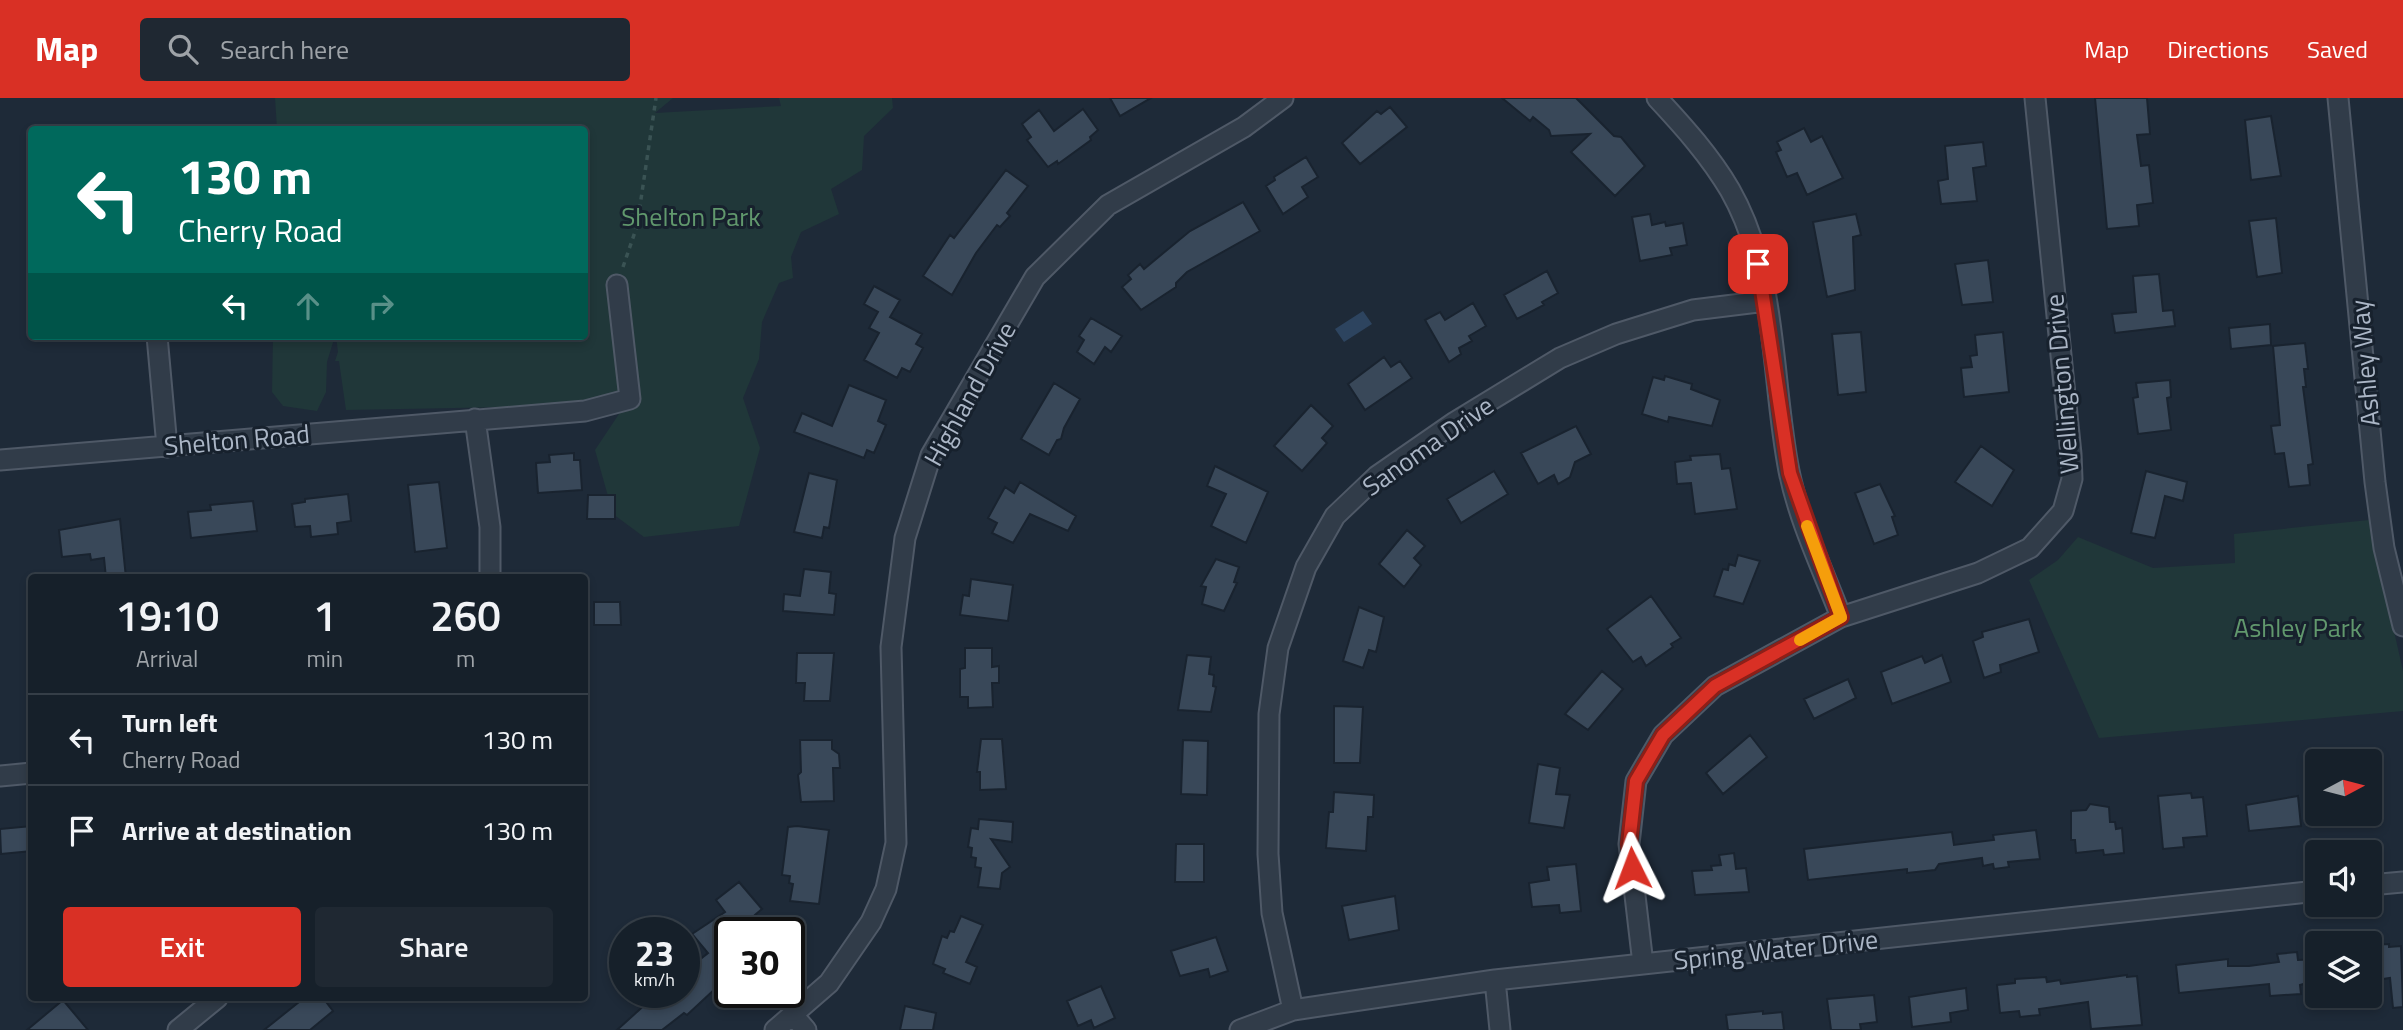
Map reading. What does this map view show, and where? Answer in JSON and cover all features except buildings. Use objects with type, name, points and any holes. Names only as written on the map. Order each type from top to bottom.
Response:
[{"type":"street","name":"Highland Drive","points":[[775,1030],[829,983],[871,922],[886,889],[896,843],[891,647],[905,538],[931,455],[1035,277],[1108,205],[1244,127],[1283,98]]},
{"type":"street","points":[[1657,98],[1703,148],[1731,191],[1747,228],[1766,300],[1790,473],[1841,617]]},
{"type":"street","name":"Wellington Drive","points":[[1643,964],[1629,844],[1636,781],[1663,735],[1715,686],[1841,617],[1978,573],[2030,548],[2063,511],[2072,479],[2071,454],[2035,98]]},
{"type":"street","name":"Ashley Way","points":[[2339,98],[2375,482],[2384,548],[2403,626]]},
{"type":"street","name":"Shelton Road","points":[[0,460],[585,411],[630,399],[617,285]]},
{"type":"street","name":"Sanoma Drive","points":[[1293,1010],[1272,913],[1268,854],[1269,714],[1278,648],[1306,567],[1335,516],[1377,476],[1455,422],[1560,358],[1616,334],[1693,310],[1766,300]]},
{"type":"street","points":[[157,340],[167,447]]},
{"type":"street","points":[[475,419],[490,527],[489,574]]},
{"type":"street","points":[[0,776],[28,773]]},
{"type":"street","points":[[2382,884],[2403,882]]},
{"type":"street","name":"Spring Water Drive","points":[[1240,1030],[1293,1010],[1495,980],[2305,892]]},
{"type":"street","points":[[1495,980],[1500,1030]]},
{"type":"street","points":[[178,1030],[213,1001]]},
{"type":"street","points":[[793,1015],[806,1030]]},
{"type":"path","points":[[617,285],[638,226],[656,98]]},
{"type":"green space","name":"Shelton Park","points":[[275,98],[673,98],[655,113],[781,106],[779,98],[892,98],[893,108],[864,136],[862,170],[831,189],[839,214],[801,232],[791,257],[793,278],[779,283],[762,322],[759,359],[743,398],[760,448],[739,526],[644,537],[613,514],[595,450],[625,405],[346,410],[339,361],[335,361],[338,352],[336,340],[588,340],[588,126],[277,126]]},
{"type":"green space","points":[[273,340],[334,340],[327,362],[326,392],[317,411],[283,406],[272,392]]},
{"type":"green space","name":"Ashley Park","points":[[2369,520],[2403,671],[2403,711],[2099,738],[2029,580],[2058,560],[2078,537],[2153,568],[2235,563],[2234,534]]},
{"type":"water","points":[[1363,311],[1372,324],[1344,342],[1335,329]]},
{"type":"slow traffic","points":[[1800,640],[1841,617],[1807,526]]},
{"type":"route","points":[[1632,868],[1629,844],[1636,781],[1663,735],[1715,686],[1841,617],[1790,473],[1766,300],[1758,264]]}]
